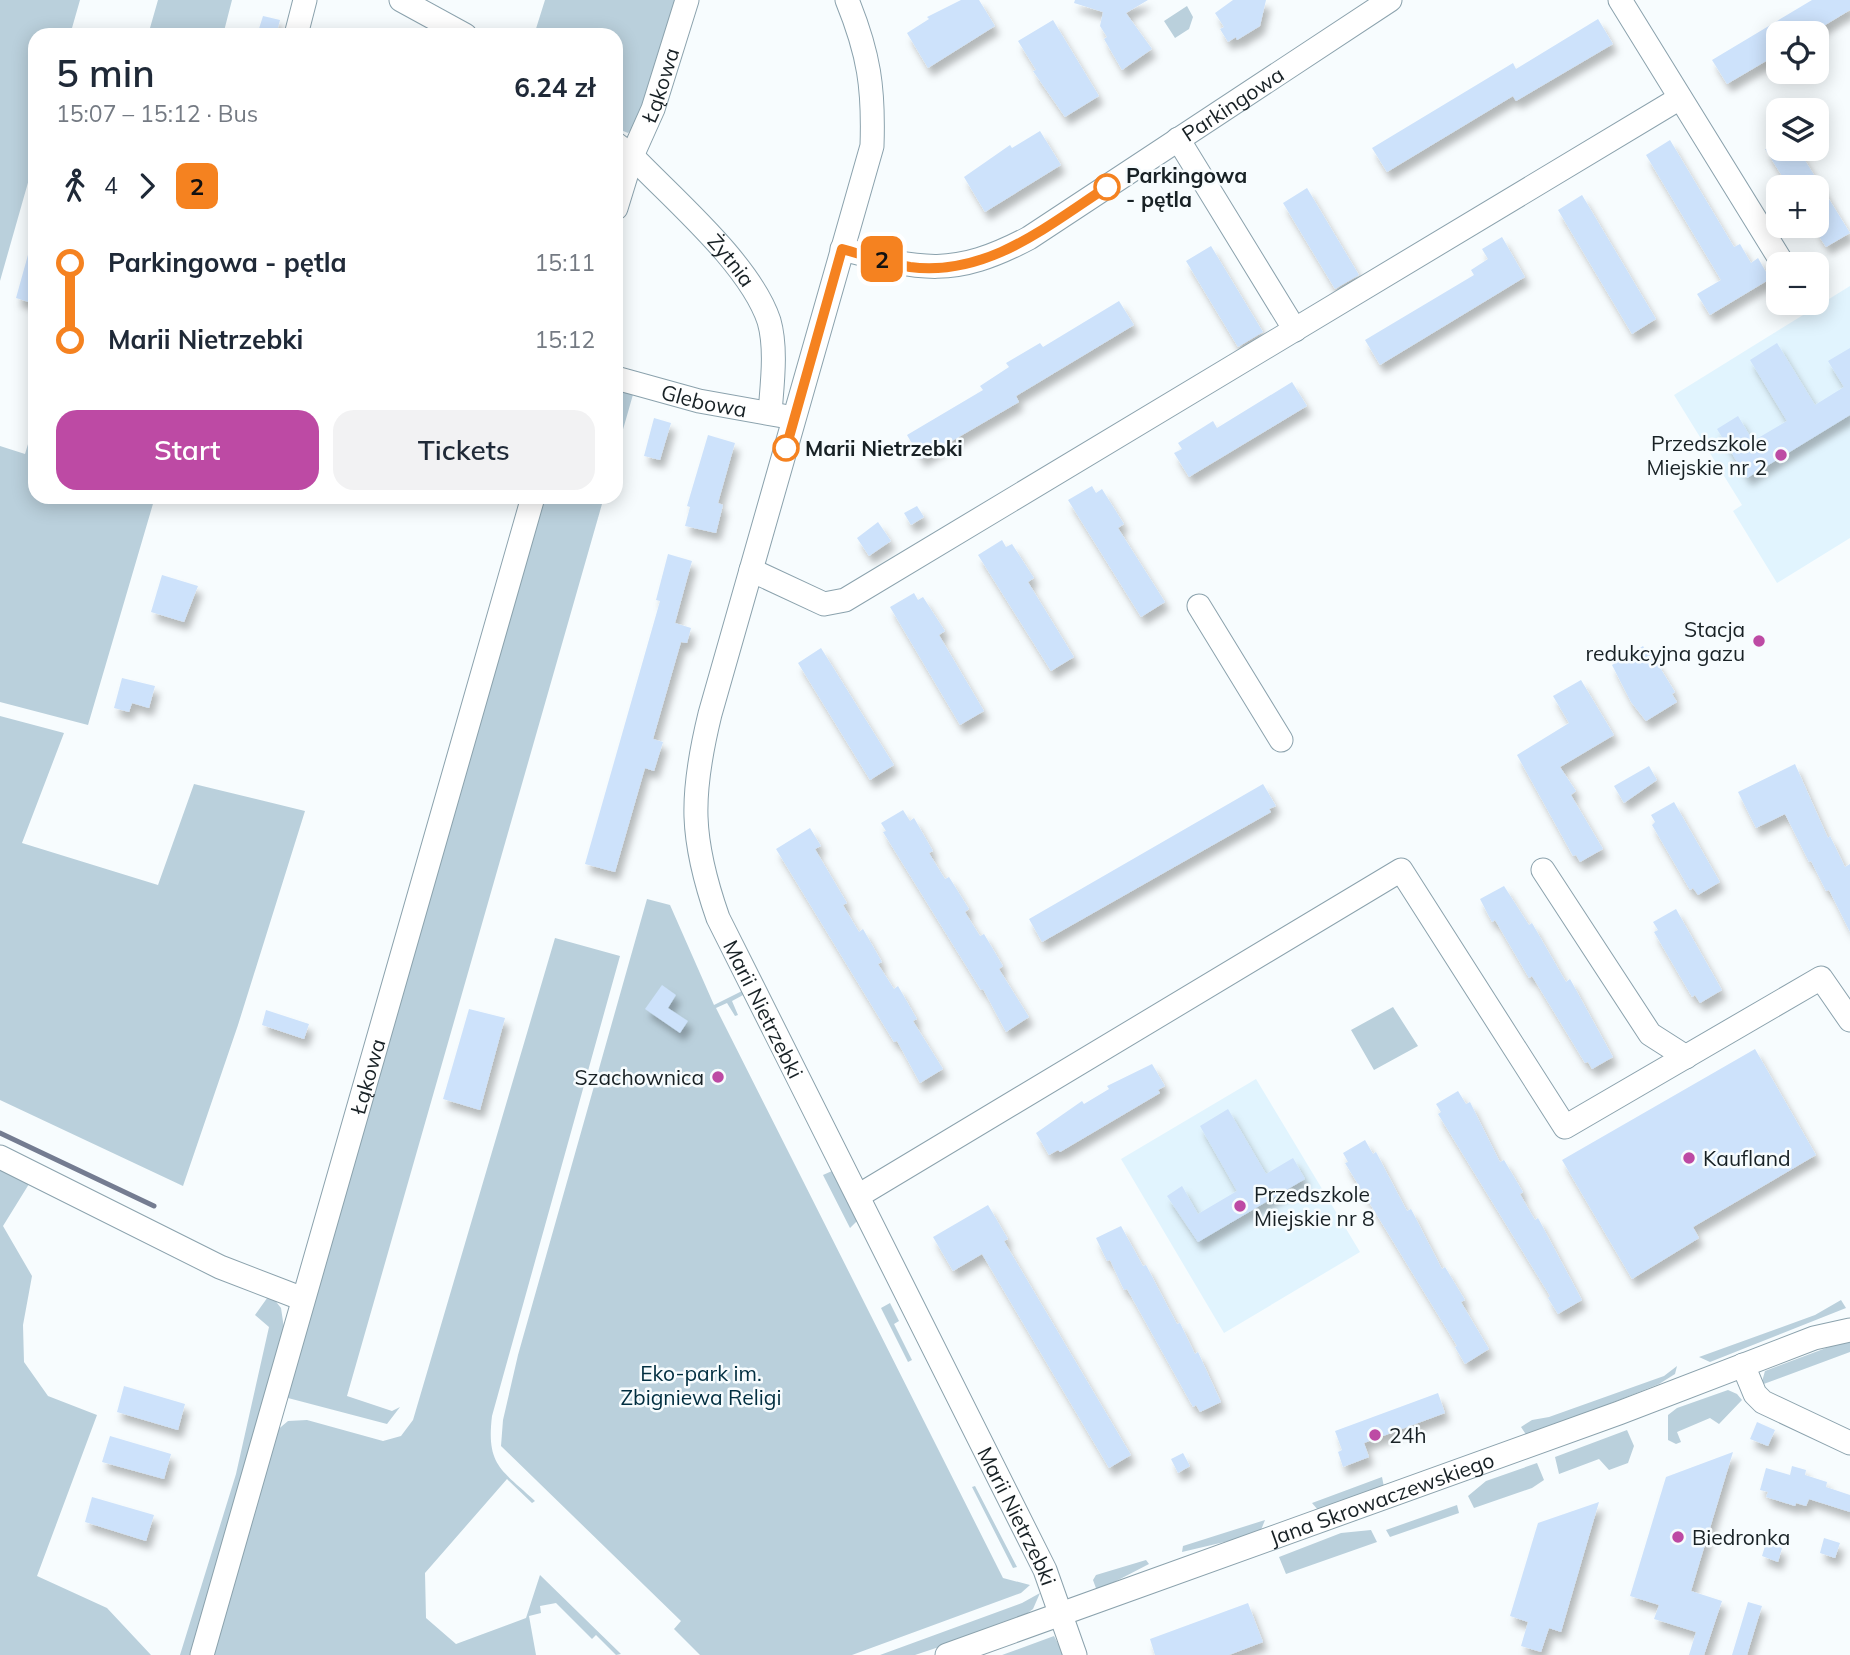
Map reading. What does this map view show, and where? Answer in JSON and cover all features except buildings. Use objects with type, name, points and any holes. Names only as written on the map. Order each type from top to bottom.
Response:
[{"type":"street","points":[[298,28],[305,0]]},
{"type":"street","points":[[401,0],[452,28]]},
{"type":"street","name":"Łąkowa","points":[[624,150],[653,109],[687,0]]},
{"type":"street","name":"Marii Nietrzebki","points":[[847,0],[864,40],[873,95],[872,146],[696,770],[696,845],[718,918],[1045,1570],[1075,1655]]},
{"type":"street","name":"Parkingowa","points":[[842,249],[911,267],[954,266],[992,258],[1029,238],[1390,0]]},
{"type":"street","points":[[1620,0],[1776,252]]},
{"type":"street","points":[[751,570],[824,604],[845,600],[1680,99]]},
{"type":"street","points":[[1178,139],[1295,330]]},
{"type":"street","name":"Żytnia","points":[[624,150],[728,256],[757,293],[770,324],[770,413]]},
{"type":"street","name":"Glebowa","points":[[623,380],[699,401],[794,419]]},
{"type":"street","name":"Łąkowa","points":[[202,1655],[531,504]]},
{"type":"street","points":[[1199,606],[1281,740]]},
{"type":"street","points":[[858,1196],[1401,870],[1565,1127],[1821,978],[1850,1020]]},
{"type":"street","points":[[1543,870],[1650,1034],[1686,1057]]},
{"type":"street","points":[[0,1157],[220,1267],[303,1299]]},
{"type":"street","name":"Jana Skrowaczewskiego","points":[[1814,1338],[1850,1314]]},
{"type":"street","name":"Jana Skrowaczewskiego","points":[[947,1655],[1814,1338],[1850,1330]]},
{"type":"street","points":[[1743,1365],[1755,1394],[1763,1402],[1850,1443]]},
{"type":"shaded area","name":"Przedszkole Miejskie nr 2","points":[[1850,286],[1850,538],[1777,583],[1733,511],[1742,505],[1674,395],[1803,315],[1829,315],[1829,299]]},
{"type":"shaded area","name":"Przedszkole Miejskie nr 8","points":[[1256,1079],[1360,1252],[1224,1333],[1121,1159]]},
{"type":"green space","points":[[0,0],[80,0],[72,28],[28,28],[28,183],[0,281]]},
{"type":"green space","points":[[158,0],[232,0],[225,28],[150,28]]},
{"type":"green space","points":[[545,0],[678,0],[641,120],[628,133],[623,131],[623,28],[536,28]]},
{"type":"green space","points":[[1187,6],[1193,17],[1189,29],[1175,38],[1164,21]]},
{"type":"green space","points":[[623,389],[634,391],[623,430]]},
{"type":"green space","points":[[28,444],[28,504],[153,504],[88,725],[0,702],[0,446],[25,454]]},
{"type":"green space","points":[[534,504],[602,504],[347,1396],[392,1411],[400,1407],[387,1424],[288,1398],[288,1383]]},
{"type":"green space","points":[[0,716],[64,733],[22,843],[158,885],[194,784],[305,811],[238,1025],[183,1186],[0,1100]]},
{"type":"green space","name":"Eko-park im. Zbigniewa Religi","points":[[647,899],[670,905],[714,1005],[744,990],[745,994],[732,1001],[738,1015],[735,1016],[727,1003],[716,1008],[1003,1578],[1030,1585],[1021,1593],[852,1655],[700,1655],[674,1629],[681,1621],[501,1446],[503,1420],[518,1355]]},
{"type":"green space","points":[[555,938],[620,956],[492,1416],[494,1457],[505,1474],[535,1501],[532,1503],[507,1479],[425,1573],[426,1618],[456,1644],[526,1618],[540,1575],[621,1654],[616,1655],[596,1635],[592,1639],[556,1603],[540,1606],[541,1613],[529,1616],[536,1655],[213,1655],[275,1432],[288,1421],[307,1420],[383,1441],[401,1436],[413,1420]]},
{"type":"green space","points":[[1393,1007],[1418,1046],[1374,1070],[1351,1030]]},
{"type":"green space","points":[[0,1170],[29,1184],[3,1226],[32,1276],[23,1325],[24,1362],[48,1396],[97,1415],[37,1576],[107,1608],[151,1655],[0,1655]]},
{"type":"green space","points":[[832,1171],[859,1219],[850,1228],[823,1175]]},
{"type":"green space","points":[[270,1294],[281,1308],[285,1335],[194,1655],[180,1655],[236,1474],[269,1327],[255,1315]]},
{"type":"green space","points":[[1841,1300],[1846,1308],[1710,1362],[1699,1357],[1815,1315]]},
{"type":"green space","points":[[890,1303],[899,1321],[894,1324],[912,1360],[908,1362],[881,1308]]},
{"type":"green space","points":[[1850,1339],[1850,1352],[1761,1385],[1765,1371]]},
{"type":"green space","points":[[1677,1366],[1675,1374],[1659,1384],[1534,1434],[1527,1436],[1521,1427],[1532,1420],[1549,1417],[1664,1376]]},
{"type":"green space","points":[[1728,1390],[1742,1400],[1719,1424],[1710,1418],[1677,1432],[1681,1442],[1676,1444],[1668,1440],[1668,1415],[1677,1408]]},
{"type":"green space","points":[[1627,1430],[1634,1446],[1628,1463],[1609,1470],[1599,1459],[1559,1474],[1555,1457]]},
{"type":"green space","points":[[1537,1463],[1544,1480],[1532,1488],[1474,1508],[1468,1496],[1486,1481]]},
{"type":"green space","points":[[1382,1477],[1384,1487],[1318,1510],[1312,1503]]},
{"type":"green space","points":[[975,1486],[1017,1567],[1013,1568],[972,1487]]},
{"type":"green space","points":[[1457,1505],[1459,1513],[1390,1537],[1386,1530]]},
{"type":"green space","points":[[1265,1520],[1261,1530],[1254,1535],[1182,1552],[1183,1546]]},
{"type":"green space","points":[[1371,1530],[1377,1542],[1286,1574],[1279,1557],[1341,1533]]},
{"type":"green space","points":[[1146,1560],[1149,1564],[1097,1591],[1093,1580],[1096,1575]]},
{"type":"green space","points":[[1040,1593],[1033,1609],[1017,1621],[915,1655],[880,1655],[1022,1603]]},
{"type":"green space","points":[[1054,1636],[1064,1655],[1002,1655]]},
{"type":"waterway","points":[[0,1133],[154,1206]]},
{"type":"bus line","name":"2","points":[[786,448],[842,249],[911,267],[954,266],[992,258],[1029,238],[1107,187]]},
{"type":"place","name":"Parkingowa - pętla","points":[[1107,187]]},
{"type":"place","name":"Marii Nietrzebki","points":[[786,448]]},
{"type":"place","name":"Przedszkole Miejskie nr 2","points":[[1781,455]]},
{"type":"place","name":"Stacja redukcyjna gazu","points":[[1759,641]]},
{"type":"place","name":"Szachownica","points":[[718,1077]]},
{"type":"place","name":"Kaufland","points":[[1689,1158]]},
{"type":"place","name":"Przedszkole Miejskie nr 8","points":[[1240,1206]]},
{"type":"place","name":"24h","points":[[1375,1435]]},
{"type":"place","name":"Biedronka","points":[[1678,1537]]}]
